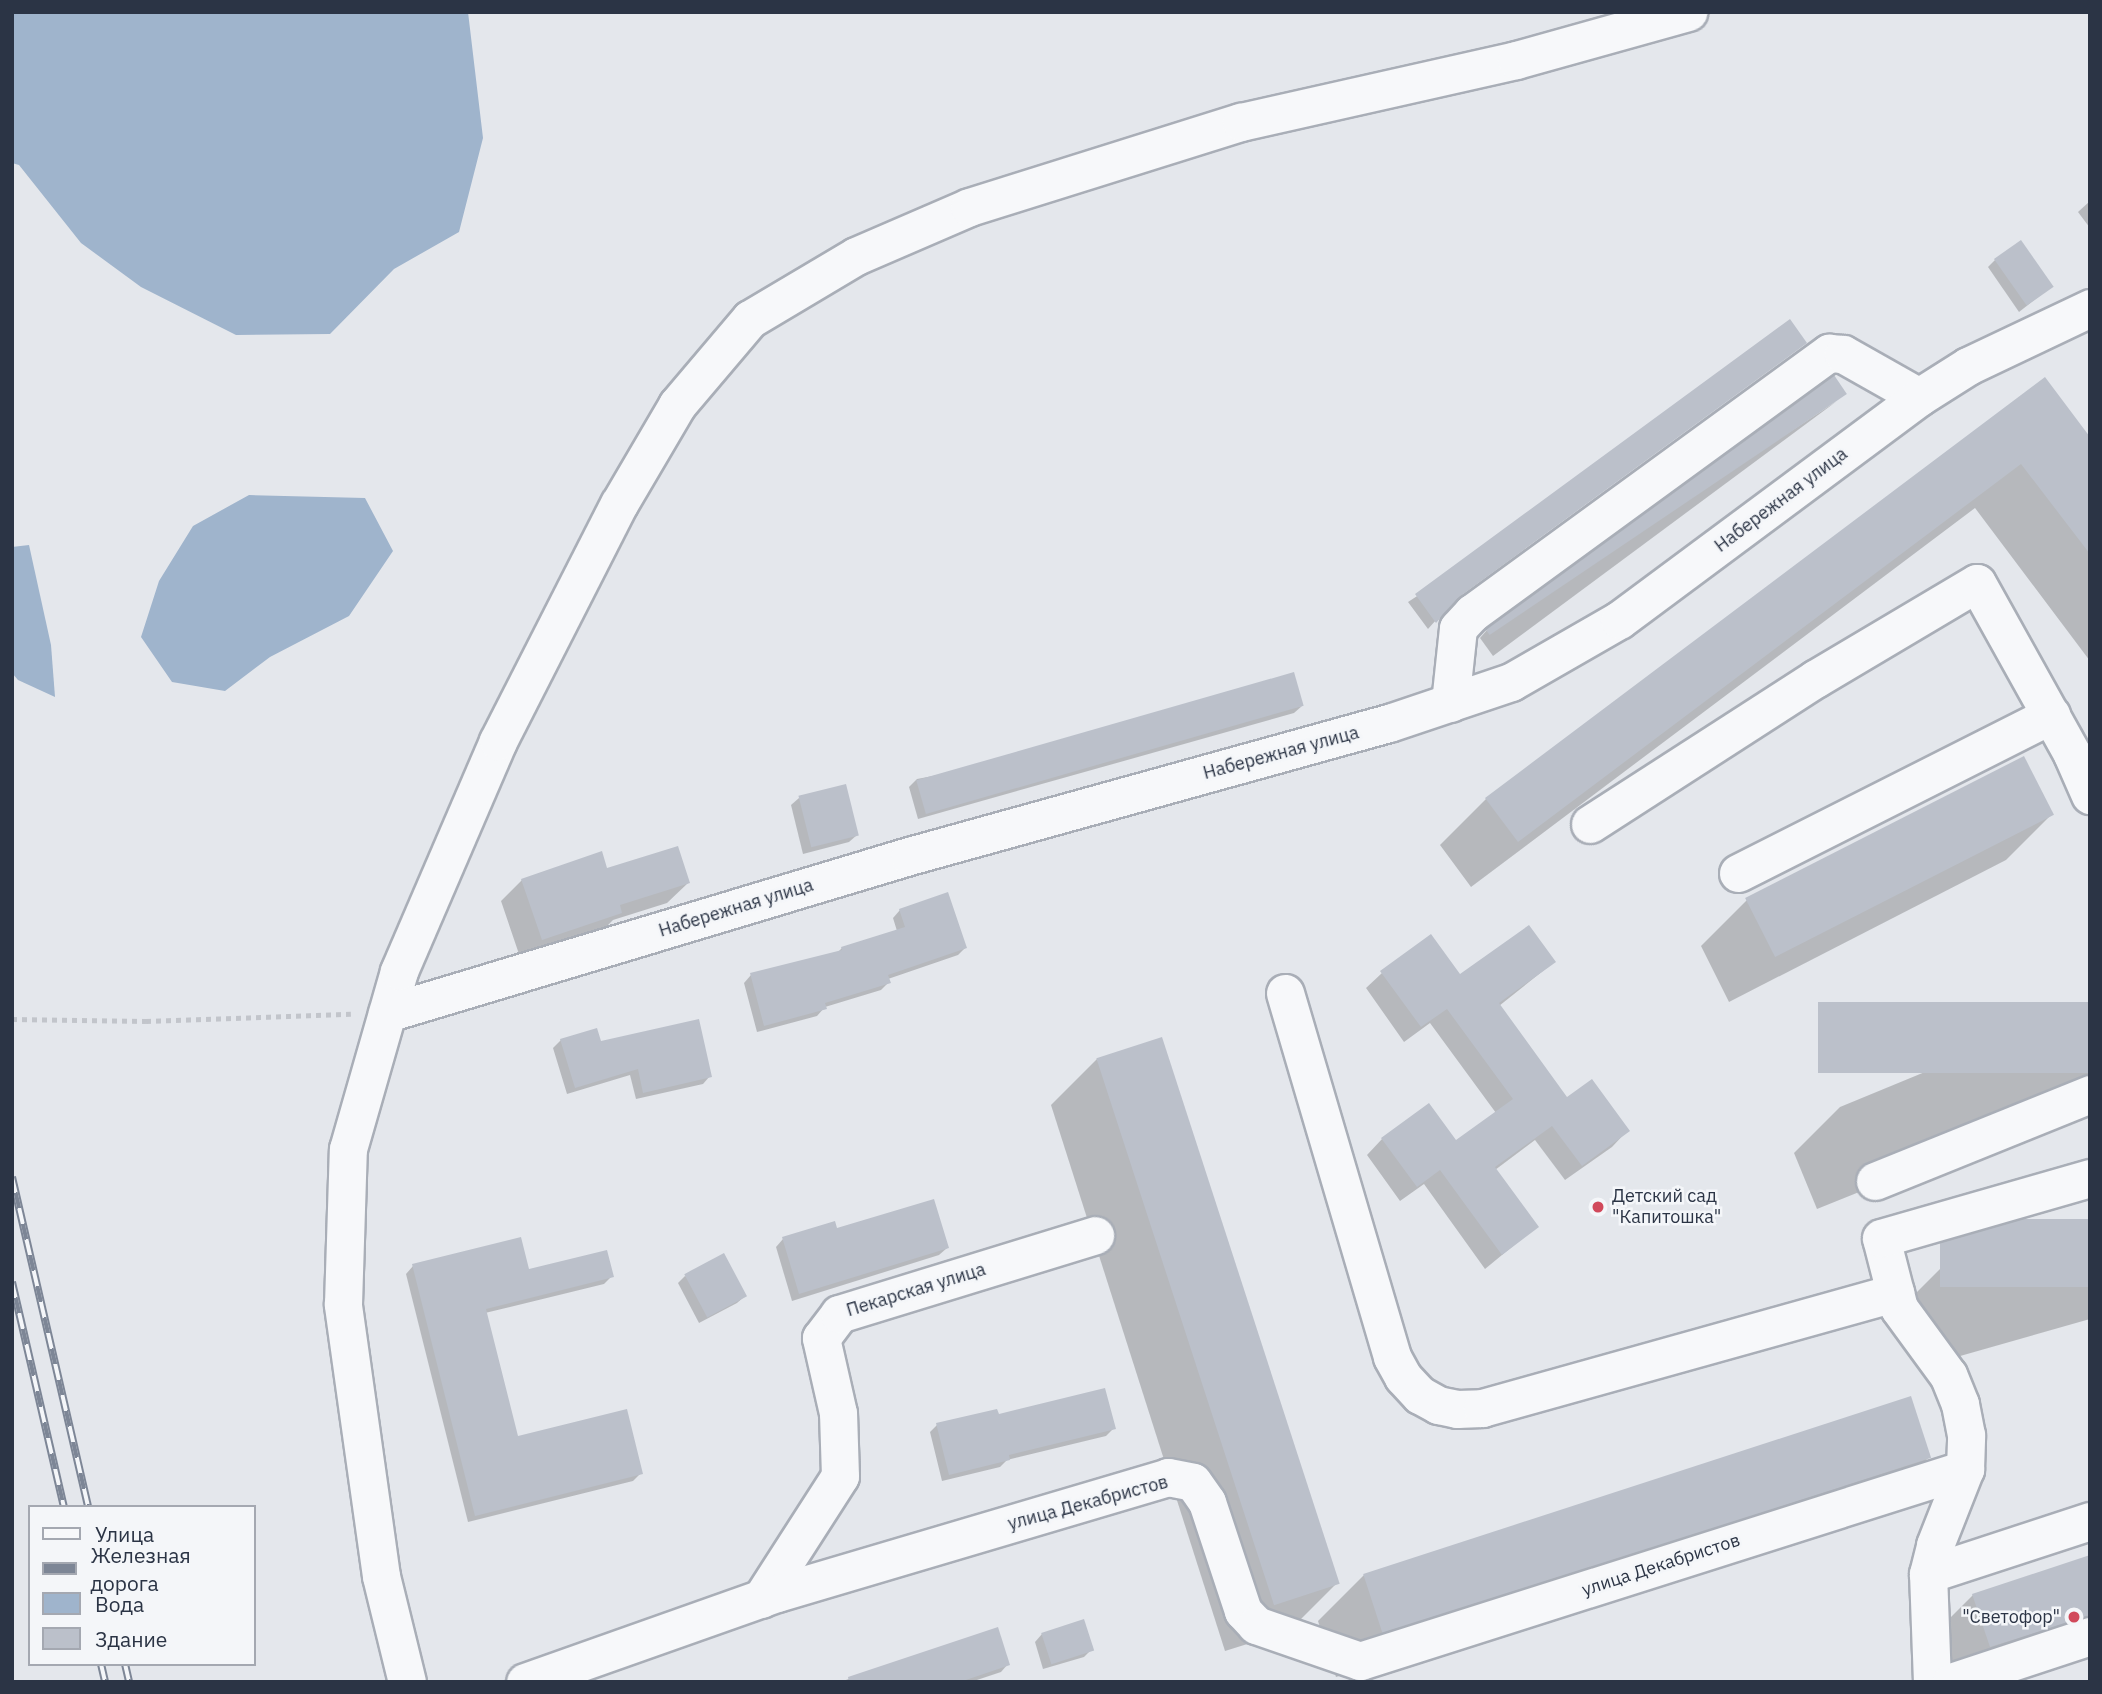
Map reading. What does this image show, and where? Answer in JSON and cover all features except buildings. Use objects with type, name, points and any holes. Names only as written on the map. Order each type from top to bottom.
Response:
[{"type":"street","points":[[407,1682],[381,1576],[343,1304],[348,1149],[399,971],[498,741],[619,504],[677,405],[750,319],[856,256],[969,206],[1241,122],[1516,60],[1688,12]]},
{"type":"street","name":"Набережная улица","points":[[387,1013],[909,856],[1389,723],[1511,682],[1619,620],[1919,397],[1968,366],[2090,308]]},
{"type":"street","points":[[1450,703],[1458,628],[1472,613],[1829,353],[1843,354],[1919,397]]},
{"type":"street","points":[[1590,824],[1815,679],[1978,583],[2090,794]]},
{"type":"street","points":[[1738,873],[2050,715]]},
{"type":"street","points":[[1285,993],[1391,1357],[1403,1377],[1420,1395],[1438,1405],[1457,1409],[1482,1408],[1895,1293]]},
{"type":"street","points":[[1875,1181],[2090,1094]]},
{"type":"street","points":[[1932,1682],[1928,1574],[1935,1545],[1965,1469],[1966,1436],[1960,1404],[1932,1350],[1899,1308],[1881,1238],[2090,1178]]},
{"type":"street","name":"Пекарская улица","points":[[761,1599],[840,1476],[838,1413],[821,1338],[839,1314],[1095,1235]]},
{"type":"street","name":"улица Декабристов","points":[[524,1682],[761,1599],[1168,1477],[1193,1482],[1207,1502],[1243,1611],[1256,1625],[1360,1661],[1965,1469]]},
{"type":"street","points":[[1928,1574],[2090,1521]]},
{"type":"street","points":[[1951,1682],[2090,1636]]},
{"type":"path","points":[[12,1018],[146,1021],[387,1013]]},
{"type":"water","points":[[12,12],[468,12],[483,138],[459,232],[394,269],[330,334],[236,335],[141,287],[81,243],[19,165],[12,163]]},
{"type":"water","points":[[249,495],[365,498],[393,551],[349,616],[270,657],[225,691],[172,682],[141,637],[159,581],[193,526]]},
{"type":"water","points":[[29,545],[51,645],[55,697],[18,680],[12,673],[12,547]]},
{"type":"railway","points":[[12,1177],[88,1505]]},
{"type":"railway","points":[[12,1282],[64,1505]]},
{"type":"railway","points":[[101,1666],[105,1682]]},
{"type":"railway","points":[[125,1666],[129,1682]]},
{"type":"place","name":"Детский сад \"Капитошка\"","points":[[1598,1207]]},
{"type":"place","name":"\"Светофор\"","points":[[2074,1617]]}]
